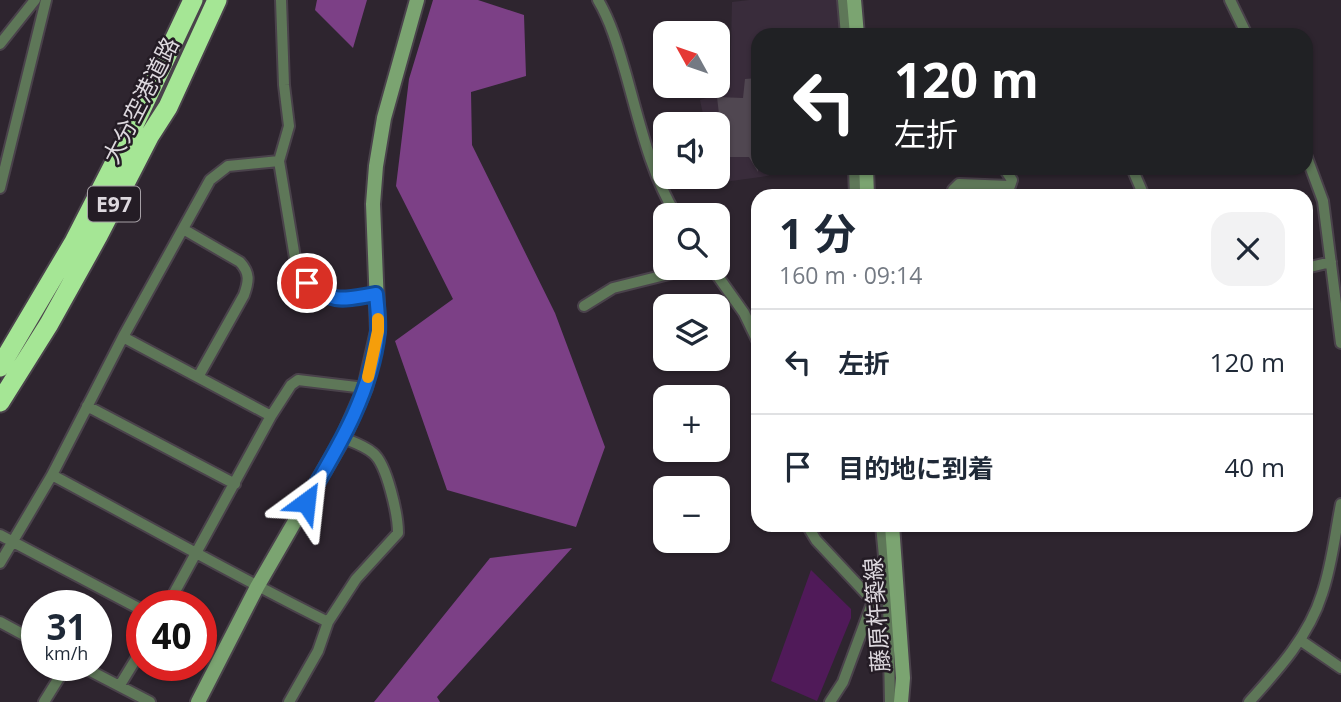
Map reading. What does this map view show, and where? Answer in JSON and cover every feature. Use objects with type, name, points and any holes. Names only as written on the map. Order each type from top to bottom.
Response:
[{"type":"highway","name":"大分空港道路","points":[[0,367],[74,242],[134,125],[192,0]]},
{"type":"highway","name":"大分空港道路","points":[[0,402],[49,324],[150,135],[168,107],[217,0]]},
{"type":"street","points":[[0,44],[35,0]]},
{"type":"street","points":[[0,188],[46,0]]},
{"type":"street","points":[[281,0],[284,85],[289,127],[279,161],[297,270],[307,283],[323,296],[337,300],[376,294]]},
{"type":"street","points":[[198,702],[257,587],[343,438],[365,388],[378,331],[373,204],[376,166],[384,118],[417,0]]},
{"type":"street","points":[[598,0],[619,49],[648,151],[669,203]]},
{"type":"street","points":[[843,0],[845,28]]},
{"type":"street","points":[[855,0],[857,28]]},
{"type":"street","points":[[1230,0],[1244,28]]},
{"type":"street","points":[[0,563],[52,475],[123,337],[211,180],[228,166],[279,161]]},
{"type":"street","points":[[1313,174],[1323,201],[1341,343]]},
{"type":"street","points":[[954,189],[959,184],[1010,186],[1012,180],[1009,175]]},
{"type":"street","points":[[183,229],[240,262],[247,270],[248,282],[244,295],[198,377]]},
{"type":"street","points":[[1313,266],[1331,262]]},
{"type":"street","points":[[584,306],[613,288],[653,278]]},
{"type":"street","points":[[721,280],[751,328]]},
{"type":"street","points":[[123,337],[271,416]]},
{"type":"street","points":[[176,590],[271,416],[291,385],[298,380],[365,388]]},
{"type":"street","points":[[87,406],[235,484]]},
{"type":"street","points":[[289,702],[318,651],[328,622],[356,579],[398,533],[398,521],[380,460],[371,451],[343,438]]},
{"type":"street","points":[[52,475],[257,587],[328,622]]},
{"type":"street","points":[[1249,702],[1286,661],[1322,596],[1341,504]]},
{"type":"street","points":[[811,532],[873,601]]},
{"type":"street","points":[[882,532],[893,596],[890,702]]},
{"type":"street","name":"藤原杵築線","points":[[892,532],[893,596],[904,678],[901,702]]},
{"type":"street","points":[[0,535],[126,602]]},
{"type":"street","points":[[873,601],[893,596]]},
{"type":"street","points":[[830,702],[843,682],[873,601]]},
{"type":"street","points":[[0,622],[21,633]]},
{"type":"street","points":[[1300,640],[1341,668]]},
{"type":"street","points":[[120,685],[126,675]]},
{"type":"street","points":[[44,702],[57,681]]},
{"type":"street","points":[[112,681],[150,702]]},
{"type":"shaded area","points":[[317,0],[367,0],[353,48],[315,10]]},
{"type":"shaded area","points":[[433,0],[478,0],[524,15],[526,76],[471,92],[472,145],[555,313],[605,447],[576,527],[447,490],[395,341],[453,299],[396,186],[409,79]]},
{"type":"shaded area","points":[[838,0],[840,28],[751,28],[751,175],[770,175],[730,181],[730,112],[702,112],[700,100],[730,98],[732,2]]},
{"type":"shaded area","points":[[572,548],[437,697],[440,702],[374,702],[490,558]]},
{"type":"shaded area","points":[[811,570],[851,609],[851,618],[817,701],[771,681]]},
{"type":"building","points":[[745,79],[751,79],[751,160],[749,157],[730,157],[730,112],[719,112],[717,98],[743,98]]},
{"type":"slow traffic","points":[[368,377],[378,319]]},
{"type":"route","points":[[306,502],[343,438],[365,388],[378,331],[376,294],[337,300],[323,296],[307,283]]}]
